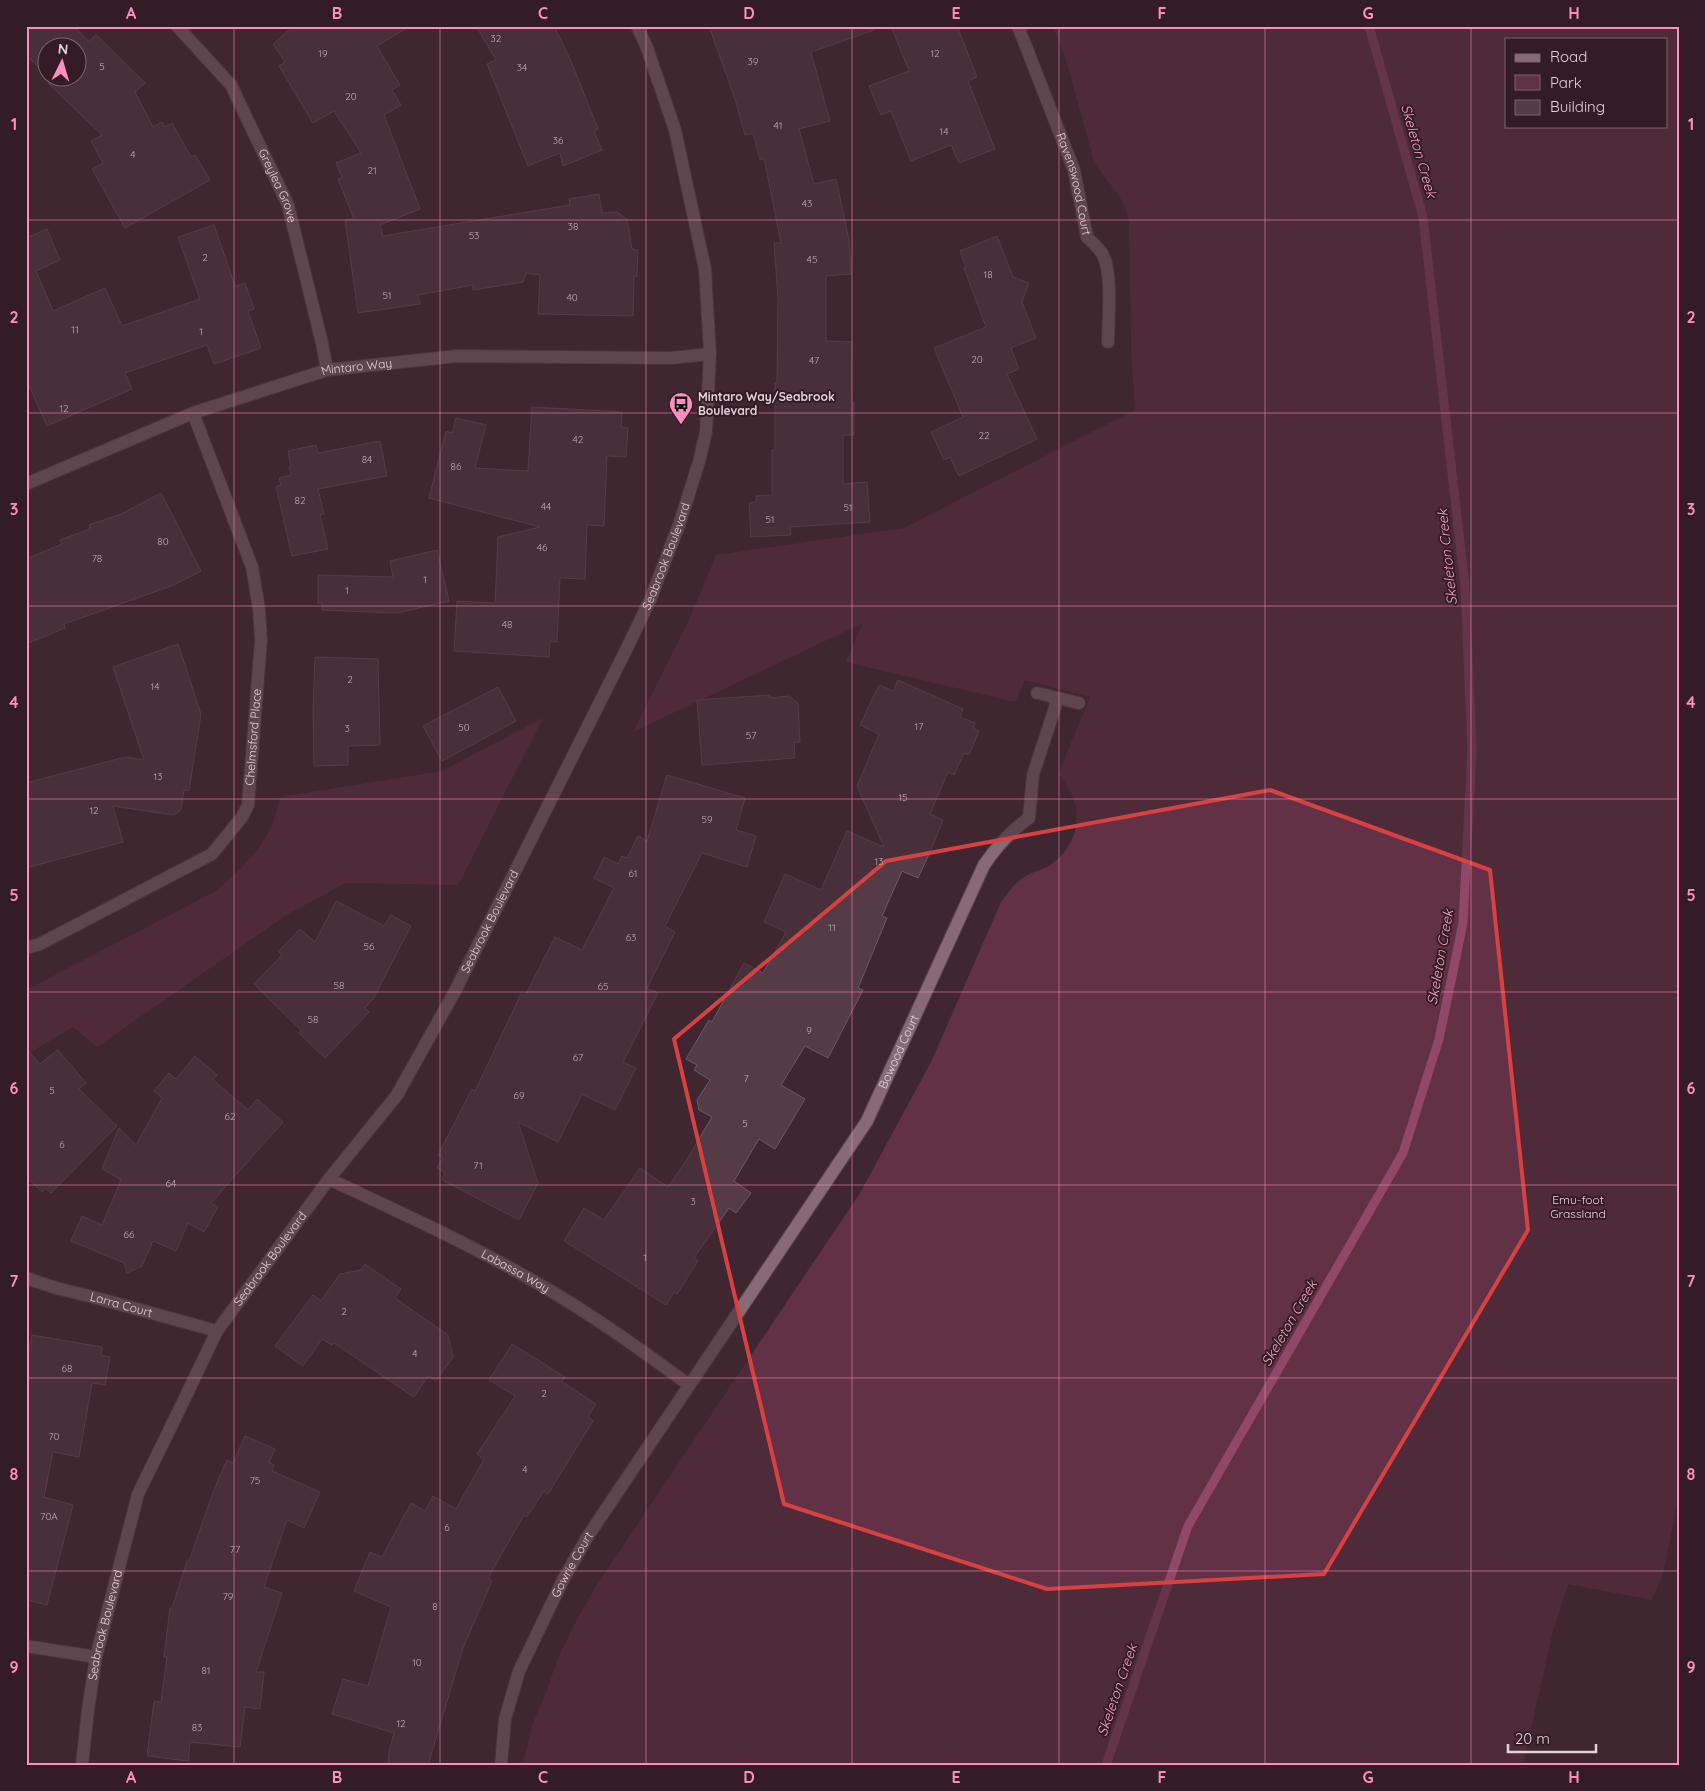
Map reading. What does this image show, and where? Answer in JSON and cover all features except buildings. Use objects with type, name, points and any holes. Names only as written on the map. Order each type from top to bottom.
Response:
[{"type":"street","name":"Greylea Grove","points":[[177,26],[231,85],[288,205],[327,370]]},
{"type":"street","name":"Seabrook Boulevard","points":[[82,1765],[96,1657],[138,1494],[217,1331],[329,1179],[397,1095],[454,993],[650,600],[679,525],[706,432],[710,354],[705,269],[675,130],[646,46],[636,26]]},
{"type":"street","name":"Ravenswood Court","points":[[1018,26],[1074,170],[1088,237],[1100,252],[1107,268],[1109,294],[1108,342]]},
{"type":"street","name":"Mintaro Way","points":[[26,484],[193,413],[327,370],[457,356],[671,358],[710,354]]},
{"type":"street","name":"Chelmsford Place","points":[[26,948],[40,944],[212,854],[242,817],[248,805],[261,640],[259,609],[252,567],[193,413]]},
{"type":"street","points":[[1037,693],[1079,703]]},
{"type":"street","name":"Bowood Court","points":[[689,1385],[867,1121],[984,865],[1005,837],[1029,818],[1033,775],[1058,698]]},
{"type":"street","name":"Labassa Way","points":[[329,1179],[440,1231],[538,1283],[617,1333],[689,1385]]},
{"type":"street","name":"Larra Court","points":[[26,1278],[56,1288],[217,1331]]},
{"type":"street","name":"Gowrie Court","points":[[501,1765],[505,1719],[519,1671],[559,1589],[588,1536],[689,1385]]},
{"type":"street","points":[[26,1646],[96,1657]]},
{"type":"highlighted area","points":[[1270,790],[1490,870],[1528,1230],[1324,1574],[1047,1589],[784,1504],[674,1039],[886,861]]},
{"type":"green space","name":"Emu-foot Grassland","points":[[1053,26],[1679,26],[1679,1495],[1663,1574],[1652,1600],[1568,1584],[1552,1635],[1523,1765],[523,1765],[532,1725],[558,1658],[574,1625],[596,1586],[860,1193],[931,1062],[1001,902],[1019,880],[1052,864],[1063,854],[1070,843],[1075,832],[1076,808],[1073,796],[1058,774],[1090,697],[1025,680],[1015,702],[846,662],[863,623],[633,732],[689,620],[716,555],[904,528],[1135,410],[1131,345],[1129,223],[1120,197],[1094,162],[1067,63]]},
{"type":"green space","points":[[543,718],[458,885],[346,883],[288,914],[97,1047],[73,1027],[26,1055],[26,990],[214,892],[237,872],[256,851],[271,826],[280,797],[442,771]]},
{"type":"waterway","name":"Skeleton Creek","points":[[1106,1765],[1188,1526],[1403,1153],[1439,1039],[1463,923],[1472,749],[1465,587],[1423,217],[1369,26]]},
{"type":"place","name":"Mintaro Way/Seabrook Boulevard","points":[[681,425]]}]
